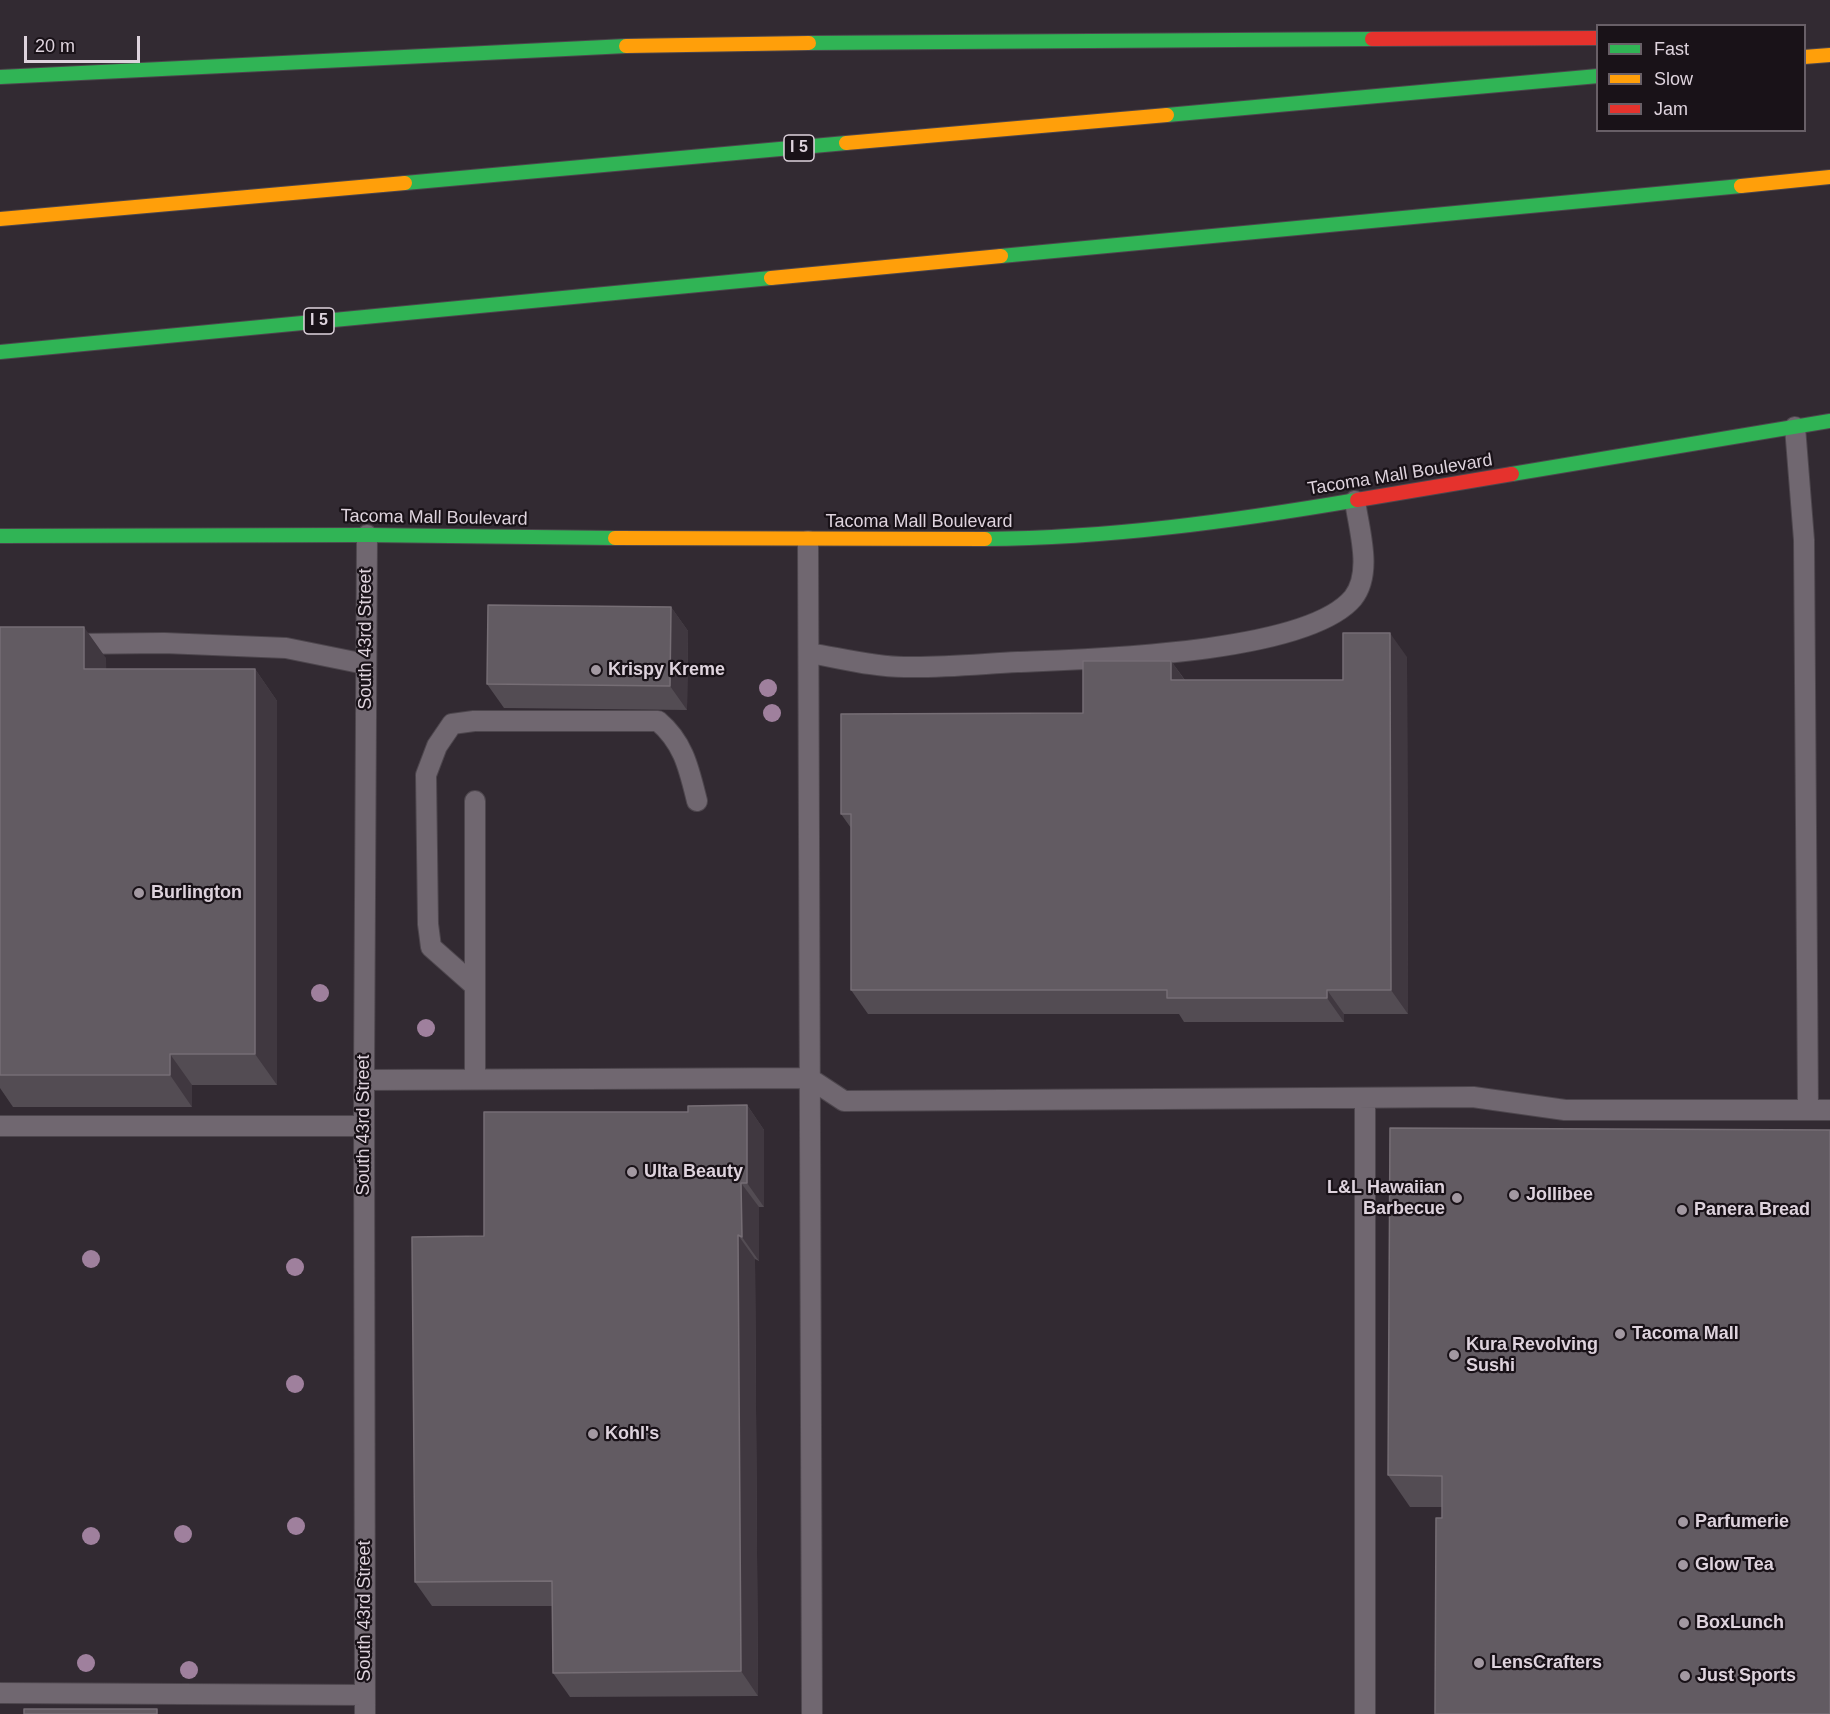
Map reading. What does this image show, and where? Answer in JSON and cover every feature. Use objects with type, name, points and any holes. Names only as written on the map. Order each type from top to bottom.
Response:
[{"type":"main road","points":[[0,77],[618,46],[1064,40],[1596,38]]},
{"type":"main road","points":[[1806,57],[1830,55]]},
{"type":"main road","name":"I 5","points":[[0,219],[1596,76]]},
{"type":"main road","name":"I 5","points":[[0,352],[1830,177]]},
{"type":"main road","name":"Tacoma Mall Boulevard","points":[[0,536],[367,535],[808,541],[1043,538],[1179,527],[1354,501],[1830,421]]},
{"type":"lane","points":[[1795,427],[1804,540],[1808,1110]]},
{"type":"lane","points":[[809,653],[902,667],[1137,657],[1216,646],[1305,627],[1331,617],[1353,597],[1364,574],[1354,501]]},
{"type":"lane","name":"South 43rd Street","points":[[365,1704],[363,1080],[367,535]]},
{"type":"lane","points":[[808,541],[812,1714]]},
{"type":"lane","points":[[47,645],[164,643],[286,648],[365,664]]},
{"type":"lane","points":[[475,986],[431,947],[428,924],[426,775],[437,746],[452,724],[474,721],[658,721],[671,732],[686,756],[697,801]]},
{"type":"lane","points":[[475,801],[475,1078]]},
{"type":"lane","points":[[363,1080],[809,1078],[844,1101],[1473,1097],[1543,1108],[1577,1110],[1830,1110]]},
{"type":"lane","points":[[1365,1098],[1365,1714]]},
{"type":"lane","points":[[0,1126],[363,1126]]},
{"type":"lane","points":[[0,1693],[365,1704]]},
{"type":"building","name":"Krispy Kreme","points":[[488,605],[671,607],[670,686],[487,684]]},
{"type":"building","name":"Burlington","points":[[0,627],[84,627],[84,669],[255,669],[255,1054],[170,1054],[170,1075],[0,1075]]},
{"type":"building","points":[[1343,633],[1390,633],[1391,990],[1327,990],[1327,998],[1167,998],[1167,990],[851,990],[851,814],[841,814],[841,714],[1083,713],[1083,661],[1171,661],[1171,680],[1343,680]]},
{"type":"building","name":"Kohl's","points":[[747,1105],[747,1183],[741,1183],[742,1237],[738,1235],[741,1671],[553,1673],[552,1581],[415,1582],[412,1237],[484,1236],[484,1112],[688,1112],[688,1106]]},
{"type":"building","name":"Tacoma Mall","points":[[1390,1128],[1830,1130],[1830,1714],[1435,1714],[1436,1518],[1442,1518],[1442,1476],[1388,1475]]},
{"type":"building","points":[[24,1709],[157,1709],[157,1714],[24,1714]]},
{"type":"traffic: fast","points":[[809,43],[1372,39]]},
{"type":"traffic: fast","points":[[0,77],[626,46]]},
{"type":"traffic: fast","points":[[1167,115],[1596,76]]},
{"type":"traffic: fast","points":[[405,183],[846,143]]},
{"type":"traffic: fast","points":[[1001,256],[1741,186]]},
{"type":"traffic: fast","points":[[0,352],[771,278]]},
{"type":"traffic: fast","points":[[1512,474],[1830,421]]},
{"type":"traffic: fast","points":[[985,539],[1125,532],[1265,515],[1357,500]]},
{"type":"traffic: fast","points":[[0,536],[367,535],[615,538]]},
{"type":"traffic: slow","points":[[626,46],[809,43]]},
{"type":"traffic: slow","points":[[1806,57],[1830,55]]},
{"type":"traffic: slow","points":[[846,143],[1167,115]]},
{"type":"traffic: slow","points":[[1741,186],[1830,177]]},
{"type":"traffic: slow","points":[[0,219],[405,183]]},
{"type":"traffic: slow","points":[[771,278],[1001,256]]},
{"type":"traffic: slow","points":[[615,538],[985,539]]},
{"type":"traffic: jam","points":[[1372,39],[1596,38]]},
{"type":"traffic: jam","points":[[1357,500],[1512,474]]},
{"type":"place","name":"Krispy Kreme","points":[[596,670]]},
{"type":"place","name":"Burlington","points":[[139,893]]},
{"type":"place","name":"Ulta Beauty","points":[[632,1172]]},
{"type":"place","name":"Jollibee","points":[[1514,1195]]},
{"type":"place","name":"L&L Hawaiian Barbecue","points":[[1457,1198]]},
{"type":"place","name":"Panera Bread","points":[[1682,1210]]},
{"type":"place","name":"Tacoma Mall","points":[[1620,1334]]},
{"type":"place","name":"Kura Revolving Sushi","points":[[1454,1355]]},
{"type":"place","name":"Kohl's","points":[[593,1434]]},
{"type":"place","name":"Parfumerie","points":[[1683,1522]]},
{"type":"place","name":"Glow Tea","points":[[1683,1565]]},
{"type":"place","name":"BoxLunch","points":[[1684,1623]]},
{"type":"place","name":"LensCrafters","points":[[1479,1663]]},
{"type":"place","name":"Just Sports","points":[[1685,1676]]}]
